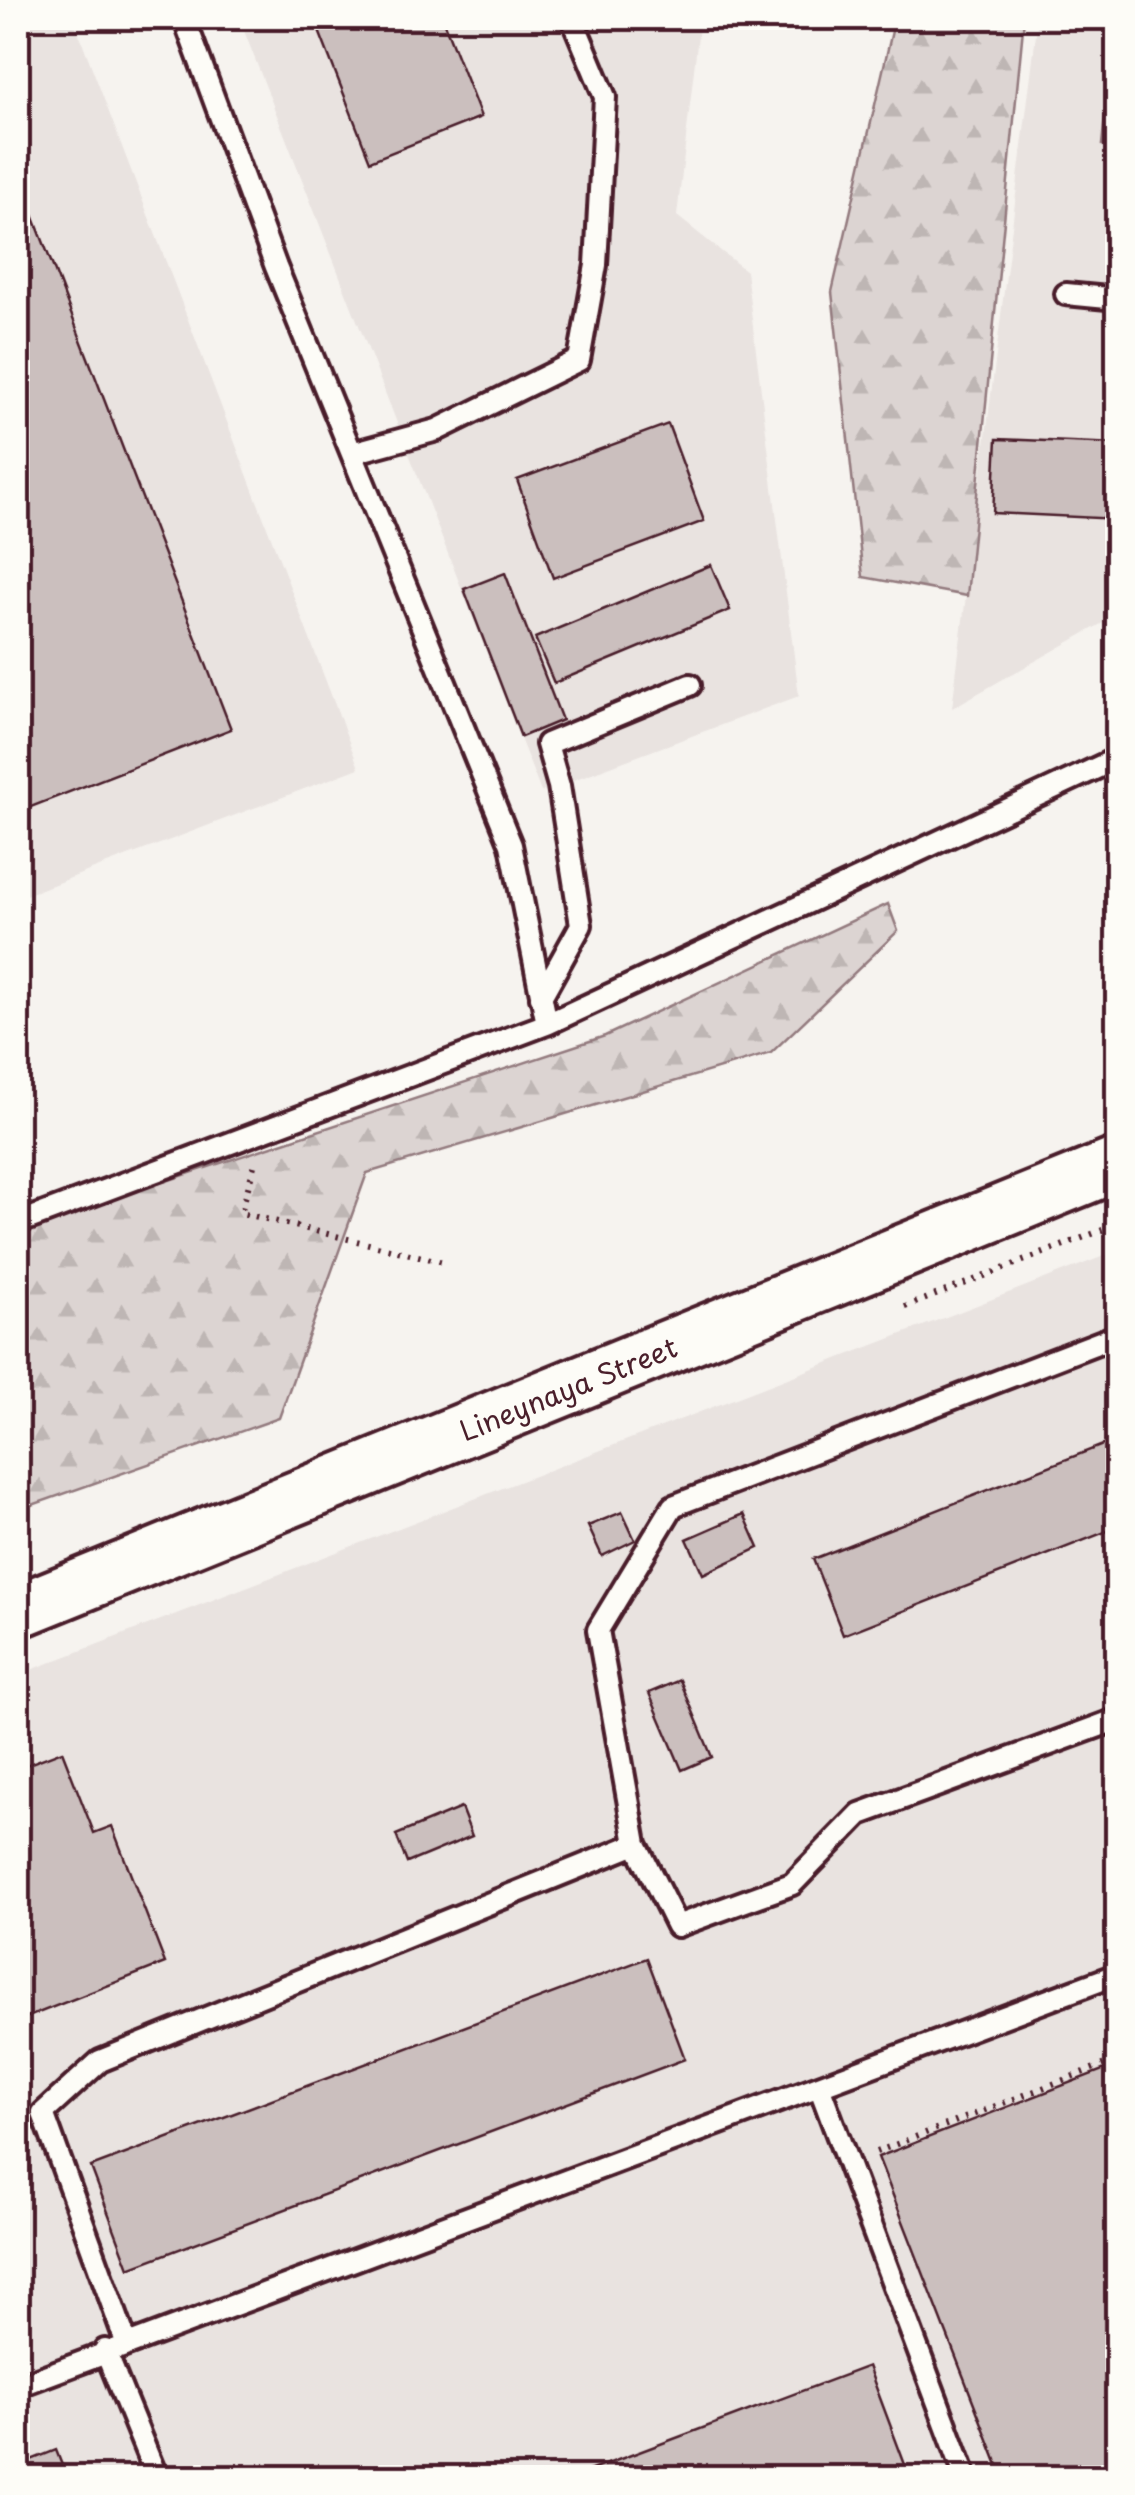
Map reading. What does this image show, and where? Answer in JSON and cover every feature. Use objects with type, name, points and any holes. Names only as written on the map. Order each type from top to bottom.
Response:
[{"type":"street","name":"Lineynaya Street","points":[[18,1611],[1118,1164]]},
{"type":"lane","points":[[184,18],[352,453],[511,845],[546,1024]]},
{"type":"lane","points":[[352,453],[437,430],[579,360],[596,265],[605,97],[572,18]]},
{"type":"lane","points":[[1066,294],[1118,299]]},
{"type":"lane","points":[[541,997],[581,925],[559,786],[547,744],[690,686]]},
{"type":"lane","points":[[18,1224],[546,1024],[1118,758]]},
{"type":"lane","points":[[1118,1335],[672,1506],[598,1630],[636,1844],[676,1926],[792,1884],[860,1814],[1118,1719]]},
{"type":"lane","points":[[157,2478],[43,2112],[100,2061],[636,1844]]},
{"type":"lane","points":[[18,2386],[115,2346],[1118,1974]]},
{"type":"lane","points":[[820,2086],[966,2478]]},
{"type":"path","points":[[264,1131],[241,1213],[443,1262]]},
{"type":"path","points":[[848,2161],[1118,2059]]},
{"type":"shaded area","points":[[18,18],[73,18],[359,768],[18,898]]},
{"type":"shaded area","points":[[239,18],[700,18],[677,216],[746,271],[799,696],[541,792]]},
{"type":"shaded area","points":[[1038,18],[1117,18],[1117,615],[952,708]]},
{"type":"shaded area","points":[[1118,18],[1117,147],[1102,145]]},
{"type":"shaded area","points":[[1117,1251],[1117,2477],[18,2477],[18,1675]]},
{"type":"green space","points":[[895,18],[1024,18],[967,596],[863,577],[832,292]]},
{"type":"green space","points":[[888,904],[898,931],[771,1053],[367,1173],[279,1418],[18,1510],[18,1230],[605,1036]]},
{"type":"building","points":[[314,18],[442,18],[481,117],[370,161]]},
{"type":"building","points":[[18,176],[231,729],[18,812]]},
{"type":"building","points":[[668,424],[704,521],[553,578],[517,480]]},
{"type":"building","points":[[997,439],[1118,444],[1118,519],[993,513]]},
{"type":"building","points":[[711,565],[730,610],[554,683],[535,638]]},
{"type":"building","points":[[505,573],[562,720],[521,737],[464,589]]},
{"type":"building","points":[[1118,1439],[1118,1527],[843,1635],[813,1559]]},
{"type":"building","points":[[622,1512],[635,1540],[602,1556],[588,1526]]},
{"type":"building","points":[[744,1514],[759,1548],[703,1574],[687,1539]]},
{"type":"building","points":[[680,1680],[712,1757],[682,1770],[649,1693]]},
{"type":"building","points":[[62,1751],[94,1833],[112,1826],[165,1963],[18,2021],[18,1768]]},
{"type":"building","points":[[461,1808],[472,1836],[407,1863],[396,1835]]},
{"type":"building","points":[[647,1958],[685,2059],[129,2268],[91,2167]]},
{"type":"building","points":[[1118,2064],[1118,2478],[1003,2478],[878,2157]]},
{"type":"building","points":[[868,2366],[910,2478],[570,2478]]},
{"type":"building","points":[[56,2450],[67,2478],[18,2478],[18,2465]]}]
